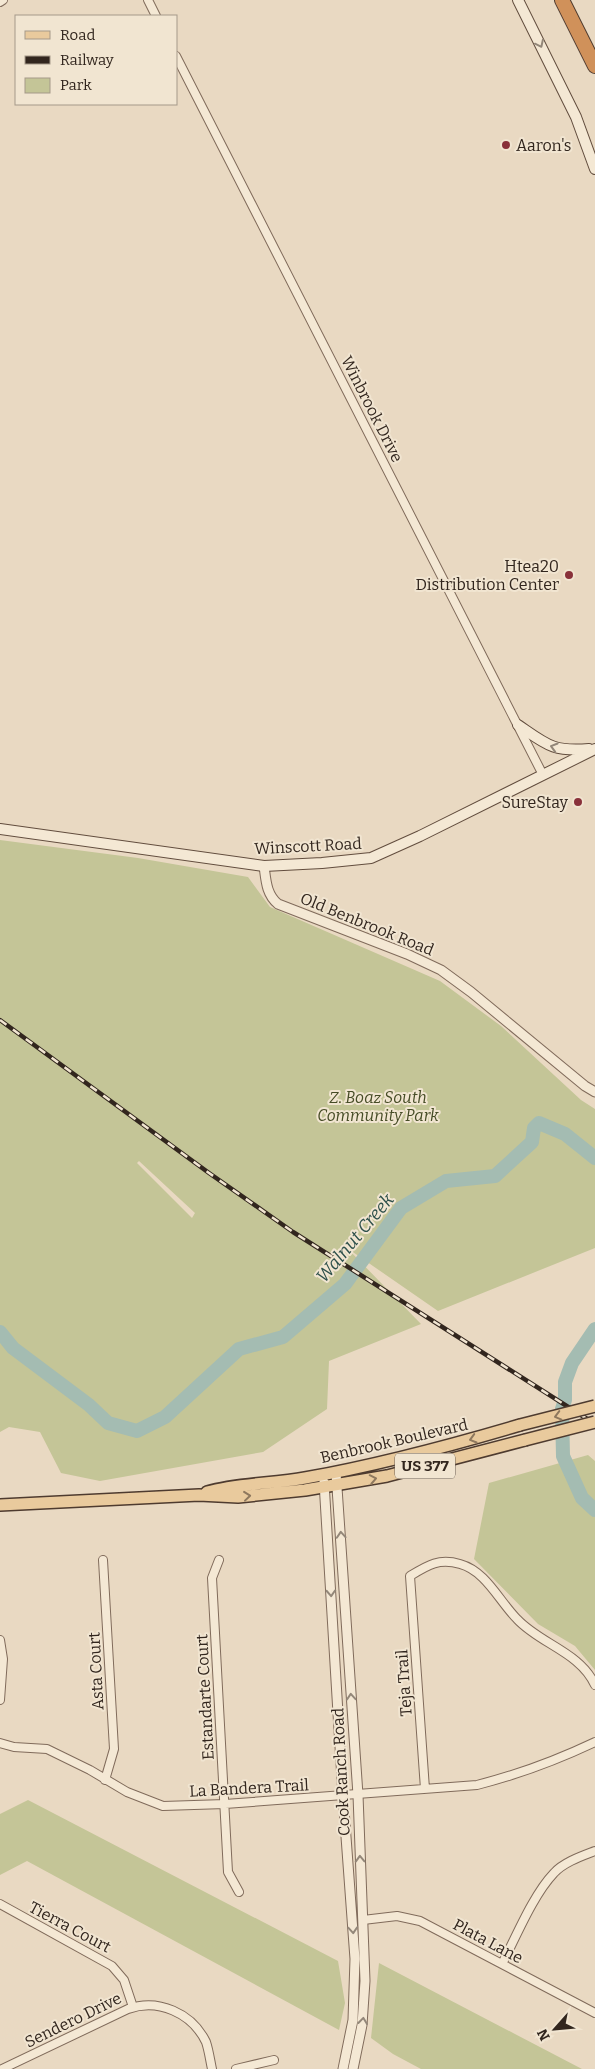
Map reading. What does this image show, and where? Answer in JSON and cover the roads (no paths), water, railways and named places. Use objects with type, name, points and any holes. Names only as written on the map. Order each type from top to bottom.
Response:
[{"type":"highway","points":[[562,0],[595,66]]},
{"type":"main road","points":[[518,0],[576,117],[595,169]]},
{"type":"main road","points":[[518,725],[549,747],[571,750],[595,749]]},
{"type":"main road","name":"Winscott Road","points":[[0,829],[264,866],[371,858],[420,836],[595,749]]},
{"type":"main road","name":"Benbrook Boulevard","points":[[198,1495],[225,1487],[323,1475],[383,1463],[595,1406]]},
{"type":"main road","name":"Benbrook Boulevard","points":[[0,1505],[198,1495],[238,1497],[325,1487],[386,1476],[595,1422]]},
{"type":"street","points":[[148,0],[156,15]]},
{"type":"street","name":"Winbrook Drive","points":[[178,60],[544,775]]},
{"type":"street","name":"Old Benbrook Road","points":[[264,866],[267,888],[271,899],[278,904],[407,954],[441,970],[471,992],[585,1086],[595,1092]]},
{"type":"street","name":"Cook Ranch Road","points":[[336,1473],[358,1795],[363,1920],[365,1998],[361,2034],[354,2069]]},
{"type":"street","name":"Cook Ranch Road","points":[[323,1475],[355,1985],[352,2030],[343,2069]]},
{"type":"street","name":"Asta Court","points":[[103,1560],[114,1749],[105,1780]]},
{"type":"street","name":"Estandarte Court","points":[[219,1560],[212,1578],[228,1872],[239,1892]]},
{"type":"street","name":"Teja Trail","points":[[425,1788],[410,1576],[440,1561],[460,1564],[476,1570],[518,1621],[575,1660],[595,1685]]},
{"type":"street","points":[[0,1640],[3,1659],[0,1700]]},
{"type":"street","name":"La Bandera Trail","points":[[0,1742],[14,1746],[47,1749],[127,1792],[163,1806],[358,1795],[477,1784],[516,1775],[552,1762],[595,1742]]},
{"type":"street","points":[[502,1964],[540,1893],[555,1872],[578,1858],[595,1851]]},
{"type":"street","name":"Tierra Court","points":[[0,1904],[112,1966],[124,1980],[134,2007]]},
{"type":"street","name":"Plata Lane","points":[[363,1920],[397,1916],[420,1921],[595,2013]]},
{"type":"street","name":"Sendero Drive","points":[[2,2069],[134,2007],[145,2005],[163,2007],[186,2018],[204,2038],[212,2069]]},
{"type":"street","points":[[236,2069],[274,2060]]},
{"type":"waterway","name":"Walnut Creek","points":[[0,1332],[13,1348],[89,1405],[108,1423],[137,1431],[165,1417],[239,1349],[283,1337],[345,1284],[401,1208],[446,1181],[495,1176],[532,1142],[534,1128],[539,1123],[565,1134],[595,1158]]},
{"type":"waterway","name":"Walnut Creek","points":[[595,1329],[572,1363],[565,1382],[565,1400],[562,1409],[563,1456],[582,1498],[595,1510]]},
{"type":"railway","points":[[0,1020],[293,1232],[595,1424]]},
{"type":"place","name":"Aaron's","points":[[506,145]]},
{"type":"place","name":"Htea20 Distribution Center","points":[[569,575]]},
{"type":"place","name":"SureStay","points":[[578,802]]},
{"type":"park label","name":"Z. Boaz South Community Park","points":[[378,1106]]}]
